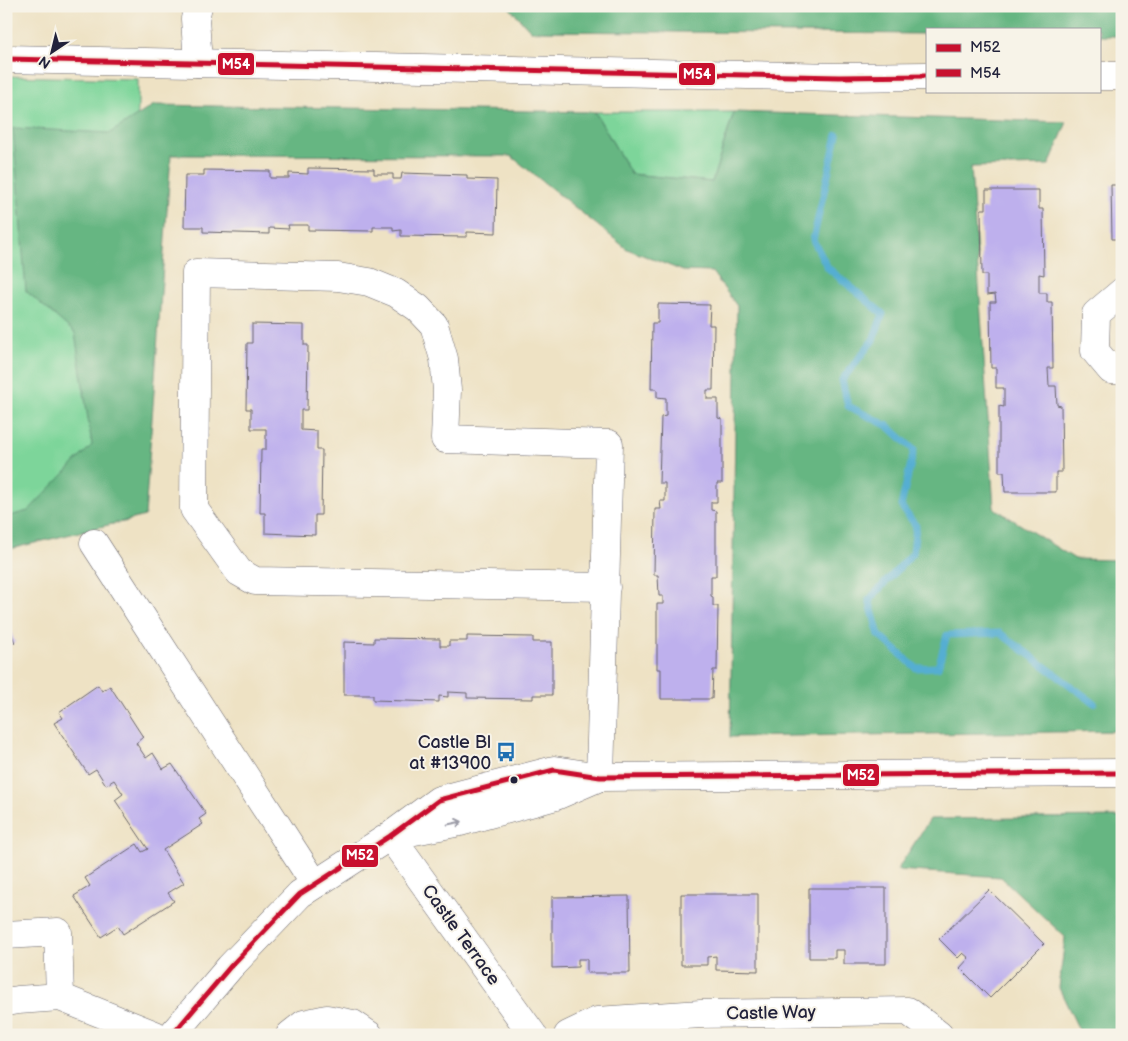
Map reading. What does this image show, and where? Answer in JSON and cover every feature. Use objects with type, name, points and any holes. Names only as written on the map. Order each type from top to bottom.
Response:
[{"type":"street","points":[[198,6],[195,18],[198,63]]},
{"type":"street","points":[[6,58],[839,77],[926,76]]},
{"type":"street","points":[[1100,76],[1122,76]]},
{"type":"street","points":[[600,777],[606,587],[609,444],[445,439],[447,390],[444,359],[434,325],[418,308],[396,293],[370,282],[338,277],[196,273],[194,509],[239,572],[255,581],[606,587]]},
{"type":"street","points":[[1122,292],[1096,314],[1095,351],[1111,370],[1122,370]]},
{"type":"street","points":[[94,543],[315,884]]},
{"type":"street","points":[[172,1035],[230,966],[300,894],[390,836],[440,800],[554,770],[600,777],[1122,773]]},
{"type":"street","name":"Castle Terrace","points":[[390,836],[533,1035]]},
{"type":"street","points":[[6,935],[58,932],[60,997]]},
{"type":"street","points":[[6,1002],[60,997],[155,1035]]},
{"type":"street","name":"Castle Way","points":[[568,1035],[597,1021],[701,1014],[908,1011],[939,1035]]},
{"type":"street","points":[[290,1035],[304,1024],[327,1020],[353,1024],[368,1035]]},
{"type":"green space","points":[[508,6],[1122,6],[1122,36],[1100,36],[1100,28],[926,28],[926,34],[531,31]]},
{"type":"green space","points":[[6,76],[138,79],[138,102],[129,521],[6,543]]},
{"type":"green space","points":[[154,105],[595,112],[631,174],[712,182],[734,112],[1067,122],[1049,165],[971,167],[994,508],[1075,559],[1122,560],[1122,731],[730,737],[737,306],[712,272],[683,271],[627,249],[511,156],[171,155],[145,516],[6,550],[6,517],[28,511],[92,445],[75,333],[26,291],[13,128],[110,133]]},
{"type":"green space","points":[[595,112],[734,112],[712,182],[631,174]]},
{"type":"green space","points":[[1122,817],[1122,1035],[1079,1035],[1080,1032],[1059,988],[1065,937],[1001,877],[897,870],[930,819]]},
{"type":"building","points":[[308,168],[374,169],[374,174],[393,174],[393,179],[401,179],[402,173],[467,175],[467,179],[497,180],[496,233],[467,232],[467,237],[401,236],[401,230],[393,231],[393,227],[373,227],[373,231],[308,230],[308,225],[288,225],[289,229],[269,228],[269,234],[203,232],[203,227],[184,227],[185,175],[204,175],[204,170],[270,171],[270,178],[289,178],[289,173],[308,174]]},
{"type":"building","points":[[1111,185],[1122,185],[1122,239],[1112,239]]},
{"type":"building","points":[[986,190],[1039,190],[1039,209],[1043,209],[1044,275],[1039,274],[1039,293],[1047,293],[1047,302],[1052,302],[1053,368],[1048,368],[1049,386],[1056,386],[1057,405],[1061,406],[1062,472],[1056,472],[1056,492],[1005,492],[1004,472],[999,472],[999,406],[1004,407],[1004,388],[996,388],[996,368],[991,368],[990,302],[996,302],[995,294],[987,295],[987,275],[982,275],[981,209],[986,209]]},
{"type":"building","points":[[658,304],[710,305],[709,325],[714,325],[713,390],[707,390],[707,399],[718,399],[718,418],[722,419],[722,483],[717,483],[717,502],[711,502],[711,510],[716,511],[716,576],[711,576],[711,596],[713,597],[713,606],[718,606],[717,670],[713,670],[712,699],[661,699],[661,669],[657,669],[657,604],[663,604],[663,596],[659,596],[658,575],[654,575],[655,509],[661,509],[660,501],[665,501],[665,483],[659,483],[661,417],[666,416],[666,398],[657,397],[657,389],[651,389],[652,323],[658,323]]},
{"type":"building","points":[[252,324],[304,325],[304,345],[308,345],[307,410],[301,410],[301,430],[317,431],[317,450],[322,450],[321,515],[315,515],[315,535],[265,533],[265,513],[260,513],[261,449],[266,449],[266,429],[251,429],[251,409],[246,409],[247,343],[252,343]]},
{"type":"building","points":[[6,618],[15,643],[6,645]]},
{"type":"building","points":[[467,636],[533,637],[533,642],[552,642],[552,695],[533,695],[533,699],[467,698],[467,693],[448,692],[448,697],[439,696],[439,702],[373,700],[373,695],[344,695],[344,642],[374,643],[374,638],[440,639],[440,646],[449,646],[449,641],[467,641]]},
{"type":"building","points":[[98,685],[102,691],[110,686],[143,737],[136,743],[146,758],[153,753],[163,769],[172,764],[206,814],[199,819],[203,824],[163,850],[184,883],[168,893],[174,901],[123,934],[118,926],[101,937],[74,896],[90,886],[85,878],[137,844],[142,852],[148,849],[115,800],[123,794],[114,780],[106,785],[96,769],[88,774],[54,723],[63,718],[59,712]]},
{"type":"building","points":[[6,813],[11,827],[6,829]]},
{"type":"building","points":[[809,888],[886,888],[886,964],[844,964],[844,950],[835,950],[835,958],[809,958]]},
{"type":"building","points":[[989,890],[1044,944],[990,998],[960,968],[969,958],[963,953],[958,958],[939,939]]},
{"type":"building","points":[[681,894],[758,894],[758,971],[716,970],[716,956],[707,957],[707,965],[681,965]]},
{"type":"building","points":[[629,896],[630,973],[587,973],[587,959],[578,959],[578,967],[552,968],[552,897]]},
{"type":"waterway","points":[[837,135],[813,240],[828,268],[883,314],[873,340],[842,380],[848,406],[888,426],[914,450],[901,506],[916,526],[913,553],[869,600],[879,635],[916,668],[938,667],[947,635],[1000,633],[1094,703]]},
{"type":"transit line","name":"M54","points":[[6,59],[839,77],[926,76]]},
{"type":"transit line","name":"M52","points":[[172,1035],[230,967],[300,894],[390,836],[439,800],[554,770],[600,777],[1122,773]]},
{"type":"place","name":"Castle Bl at #13900","points":[[506,752]]}]
